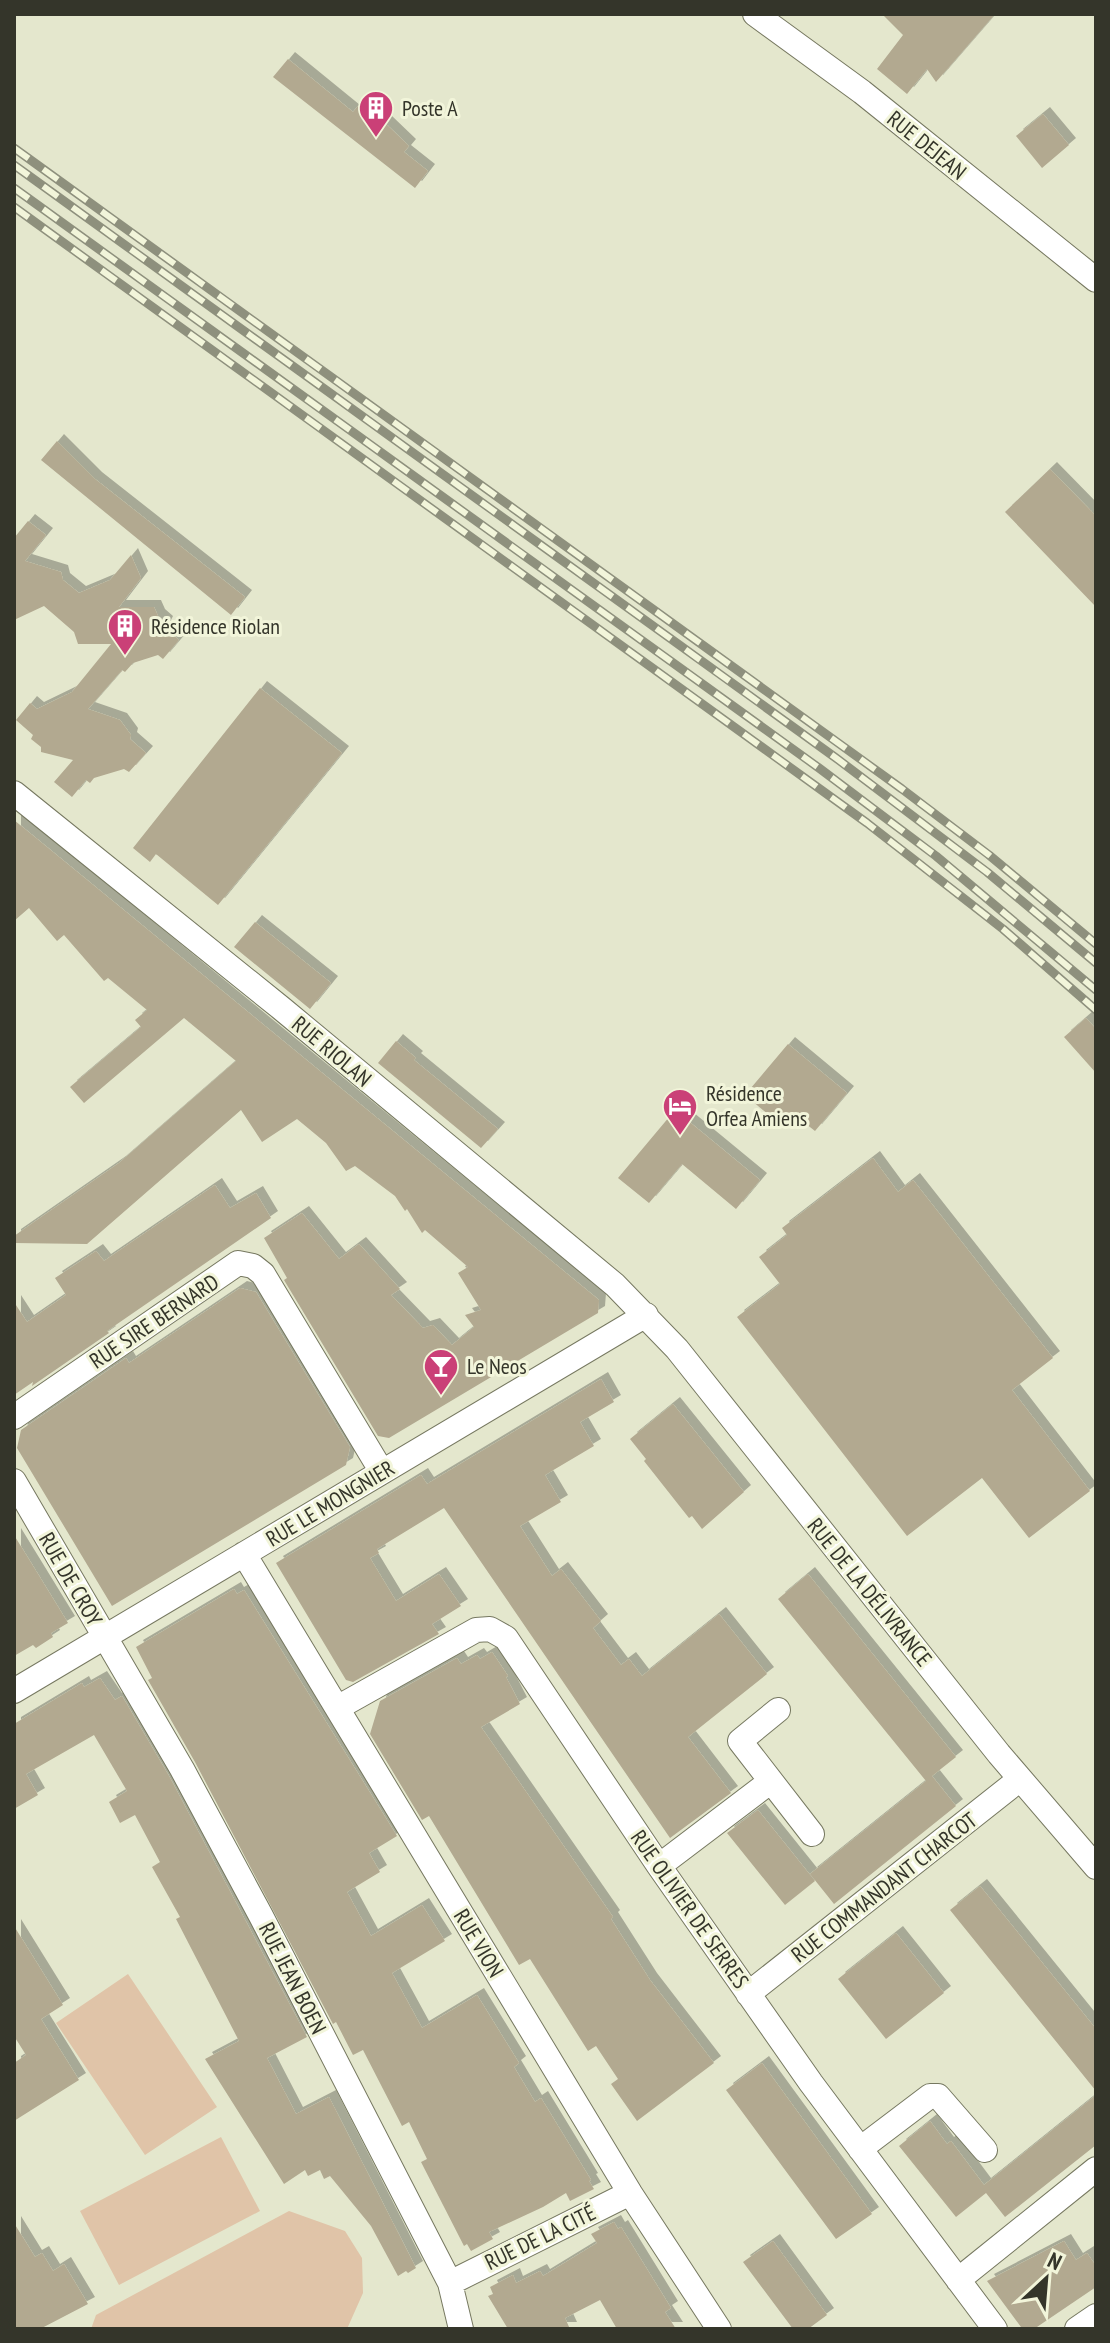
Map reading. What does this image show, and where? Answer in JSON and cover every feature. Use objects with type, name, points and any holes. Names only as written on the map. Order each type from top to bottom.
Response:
[{"type":"street","name":"RUE DEJEAN","points":[[755,14],[862,92],[1096,280]]},
{"type":"street","name":"RUE RIOLAN","points":[[14,793],[281,1008],[615,1285],[646,1315]]},
{"type":"street","name":"RUE SIRE BERNARD","points":[[14,1417],[238,1263],[253,1266],[263,1274],[382,1472]]},
{"type":"street","name":"RUE LE MONGNIER","points":[[14,1691],[646,1315]]},
{"type":"street","name":"RUE DE LA DÉLIVRANCE","points":[[646,1315],[677,1349],[1020,1779],[1096,1867]]},
{"type":"street","name":"RUE DE CROY","points":[[14,1481],[104,1636]]},
{"type":"street","name":"RUE VION","points":[[244,1554],[630,2193],[719,2329]]},
{"type":"street","name":"RUE OLIVIER DE SERRES","points":[[337,1708],[476,1630],[490,1629],[506,1638],[748,1994],[995,2329]]},
{"type":"street","name":"RUE JEAN BOEN","points":[[104,1636],[233,1863],[450,2283],[461,2329]]},
{"type":"street","points":[[778,1710],[740,1741],[812,1834]]},
{"type":"street","name":"RUE COMMANDANT CHARCOT","points":[[748,1994],[1020,1779]]},
{"type":"street","points":[[659,1866],[771,1781]]},
{"type":"street","points":[[860,2149],[930,2096],[938,2096],[985,2150]]},
{"type":"street","points":[[958,2280],[1096,2169]]},
{"type":"street","name":"RUE DE LA CITÉ","points":[[450,2283],[630,2193]]},
{"type":"street","points":[[1077,2329],[1096,2316]]},
{"type":"shaded area","points":[[128,1974],[217,2107],[145,2155],[56,2023]]},
{"type":"shaded area","points":[[221,2137],[260,2211],[119,2285],[80,2211]]},
{"type":"shaded area","points":[[289,2211],[345,2231],[362,2258],[363,2293],[347,2329],[91,2329],[96,2315]]},
{"type":"building","points":[[882,14],[995,14],[936,82],[927,69],[907,94],[877,69],[903,35]]},
{"type":"building","points":[[288,59],[353,112],[358,106],[385,123],[409,146],[404,152],[428,171],[415,188],[273,77]]},
{"type":"building","points":[[1043,114],[1069,145],[1042,168],[1016,136]]},
{"type":"building","points":[[57,441],[95,479],[245,597],[231,615],[41,460]]},
{"type":"building","points":[[1050,469],[1096,516],[1096,607],[1005,512]]},
{"type":"building","name":"Résidence Riolan","points":[[28,521],[46,535],[25,561],[61,572],[63,580],[79,593],[110,580],[131,555],[141,578],[119,607],[154,607],[166,623],[164,627],[179,640],[163,659],[158,655],[133,663],[125,672],[122,670],[88,709],[120,720],[131,735],[130,739],[146,753],[129,772],[124,769],[94,778],[90,783],[86,780],[72,797],[54,782],[73,760],[41,752],[41,747],[31,739],[33,735],[16,720],[30,703],[37,709],[72,692],[111,644],[78,644],[74,632],[44,606],[14,620],[14,538]]},
{"type":"building","points":[[260,688],[342,753],[218,905],[156,854],[150,862],[133,848]]},
{"type":"building","points":[[14,820],[599,1300],[598,1313],[389,1438],[378,1436],[284,1280],[287,1278],[264,1238],[302,1213],[339,1259],[359,1244],[400,1289],[391,1295],[423,1328],[433,1325],[452,1345],[474,1327],[465,1315],[481,1310],[458,1273],[468,1267],[425,1230],[422,1233],[395,1196],[355,1166],[346,1171],[326,1143],[297,1119],[262,1142],[241,1110],[87,1244],[14,1243],[14,1236],[119,1163],[236,1061],[184,1018],[84,1103],[70,1087],[141,1027],[135,1020],[147,1010],[108,978],[104,981],[64,935],[57,941],[29,908],[14,921]]},
{"type":"building","points":[[255,922],[331,983],[310,1009],[234,947]]},
{"type":"building","points":[[1086,1018],[1096,1029],[1096,1073],[1064,1037]]},
{"type":"building","points":[[396,1041],[416,1058],[414,1060],[498,1129],[481,1148],[378,1063]]},
{"type":"building","points":[[788,1044],[847,1093],[815,1131],[792,1113],[782,1126],[745,1095]]},
{"type":"building","name":"Résidence Orfea Amiens","points":[[675,1110],[760,1180],[736,1209],[682,1164],[649,1203],[618,1178]]},
{"type":"building","points":[[873,1158],[898,1192],[913,1180],[1053,1358],[1012,1390],[1090,1491],[1029,1538],[982,1478],[907,1536],[737,1317],[780,1284],[759,1257],[787,1235],[782,1228]]},
{"type":"building","points":[[215,1185],[230,1208],[256,1193],[271,1218],[107,1331],[109,1333],[14,1395],[14,1302],[27,1322],[66,1295],[55,1278],[96,1251],[104,1261]]},
{"type":"building","points":[[240,1288],[256,1292],[350,1447],[346,1465],[112,1606],[17,1448],[21,1430],[126,1358],[129,1363]]},
{"type":"building","points":[[601,1379],[614,1402],[580,1422],[594,1446],[545,1475],[561,1502],[520,1526],[552,1576],[561,1569],[601,1621],[593,1628],[621,1665],[629,1659],[642,1676],[719,1614],[767,1674],[688,1737],[731,1793],[670,1838],[444,1508],[377,1549],[379,1553],[370,1558],[396,1601],[439,1574],[461,1606],[432,1624],[439,1634],[353,1682],[346,1680],[276,1563],[421,1475],[427,1484]]},
{"type":"building","points":[[673,1404],[744,1492],[702,1529],[692,1516],[689,1518],[630,1439]]},
{"type":"building","points":[[14,1535],[68,1623],[51,1633],[53,1637],[36,1648],[33,1645],[14,1656]]},
{"type":"building","points":[[808,1574],[956,1757],[932,1776],[956,1806],[834,1904],[810,1874],[926,1781],[778,1599]]},
{"type":"building","points":[[234,1589],[237,1594],[244,1590],[397,1836],[369,1853],[380,1872],[347,1892],[371,1936],[422,1905],[445,1941],[392,1973],[422,2028],[477,1995],[519,2063],[514,2067],[535,2102],[541,2098],[591,2180],[594,2189],[570,2201],[566,2193],[489,2232],[493,2239],[471,2251],[467,2244],[464,2246],[421,2162],[427,2159],[409,2122],[402,2126],[363,2050],[353,2055],[336,2022],[333,2024],[195,1762],[148,1680],[152,1678],[136,1647]]},
{"type":"building","points":[[492,1652],[508,1676],[520,1704],[481,1727],[613,1917],[611,1919],[650,1980],[714,2063],[637,2121],[611,2084],[618,2079],[596,2046],[588,2051],[530,1959],[519,1965],[429,1816],[422,1820],[370,1734],[380,1701],[457,1658],[461,1664],[477,1655],[480,1659]]},
{"type":"building","points":[[100,1678],[115,1700],[122,1696],[169,1776],[307,2037],[267,2058],[296,2114],[329,2097],[416,2268],[408,2273],[406,2271],[398,2276],[371,2226],[330,2176],[324,2179],[320,2170],[308,2176],[305,2170],[284,2184],[205,2059],[239,2041],[176,1919],[180,1917],[152,1867],[160,1862],[135,1815],[120,1823],[109,1802],[127,1791],[94,1735],[26,1774],[38,1795],[14,1809],[14,1724],[82,1683],[84,1687]]},
{"type":"building","points":[[758,1810],[815,1881],[785,1905],[727,1833]]},
{"type":"building","points":[[980,1886],[1096,2029],[1096,2091],[950,1910]]},
{"type":"building","points":[[14,1926],[63,2005],[41,2019],[79,2080],[14,2121],[14,2063],[26,2055],[14,2036]]},
{"type":"building","points":[[896,1933],[944,1993],[886,2039],[838,1979]]},
{"type":"building","points":[[762,2063],[872,2214],[836,2239],[726,2090]]},
{"type":"building","points":[[1096,2095],[1096,2145],[1005,2217],[986,2193],[956,2217],[899,2146],[930,2121],[947,2144],[951,2141],[984,2185]]},
{"type":"building","points":[[614,2222],[618,2229],[621,2227],[671,2308],[665,2312],[676,2329],[617,2329],[600,2300],[565,2318],[570,2329],[508,2329],[488,2296],[493,2294],[490,2287],[513,2275],[516,2283],[540,2271],[543,2276],[597,2243],[591,2234]]},
{"type":"building","points":[[14,2223],[35,2257],[42,2253],[53,2271],[64,2264],[88,2304],[40,2329],[14,2329]]},
{"type":"building","points":[[773,2241],[827,2315],[808,2329],[793,2329],[743,2262]]},
{"type":"building","points":[[1064,2241],[1076,2260],[1087,2253],[1096,2266],[1096,2287],[1034,2329],[1021,2327],[987,2281]]},
{"type":"railway","points":[[14,148],[902,789],[989,855],[1096,944]]},
{"type":"railway","points":[[14,165],[836,758],[987,872],[1096,963]]},
{"type":"railway","points":[[14,188],[819,768],[936,856],[1096,990]]},
{"type":"railway","points":[[14,207],[867,823],[1003,929],[1096,1010]]},
{"type":"place","name":"Poste A","points":[[376,139]]},
{"type":"place","name":"Résidence Riolan","points":[[125,657]]},
{"type":"place","name":"Résidence Orfea Amiens","points":[[680,1137]]},
{"type":"place","name":"Le Neos","points":[[441,1397]]}]
